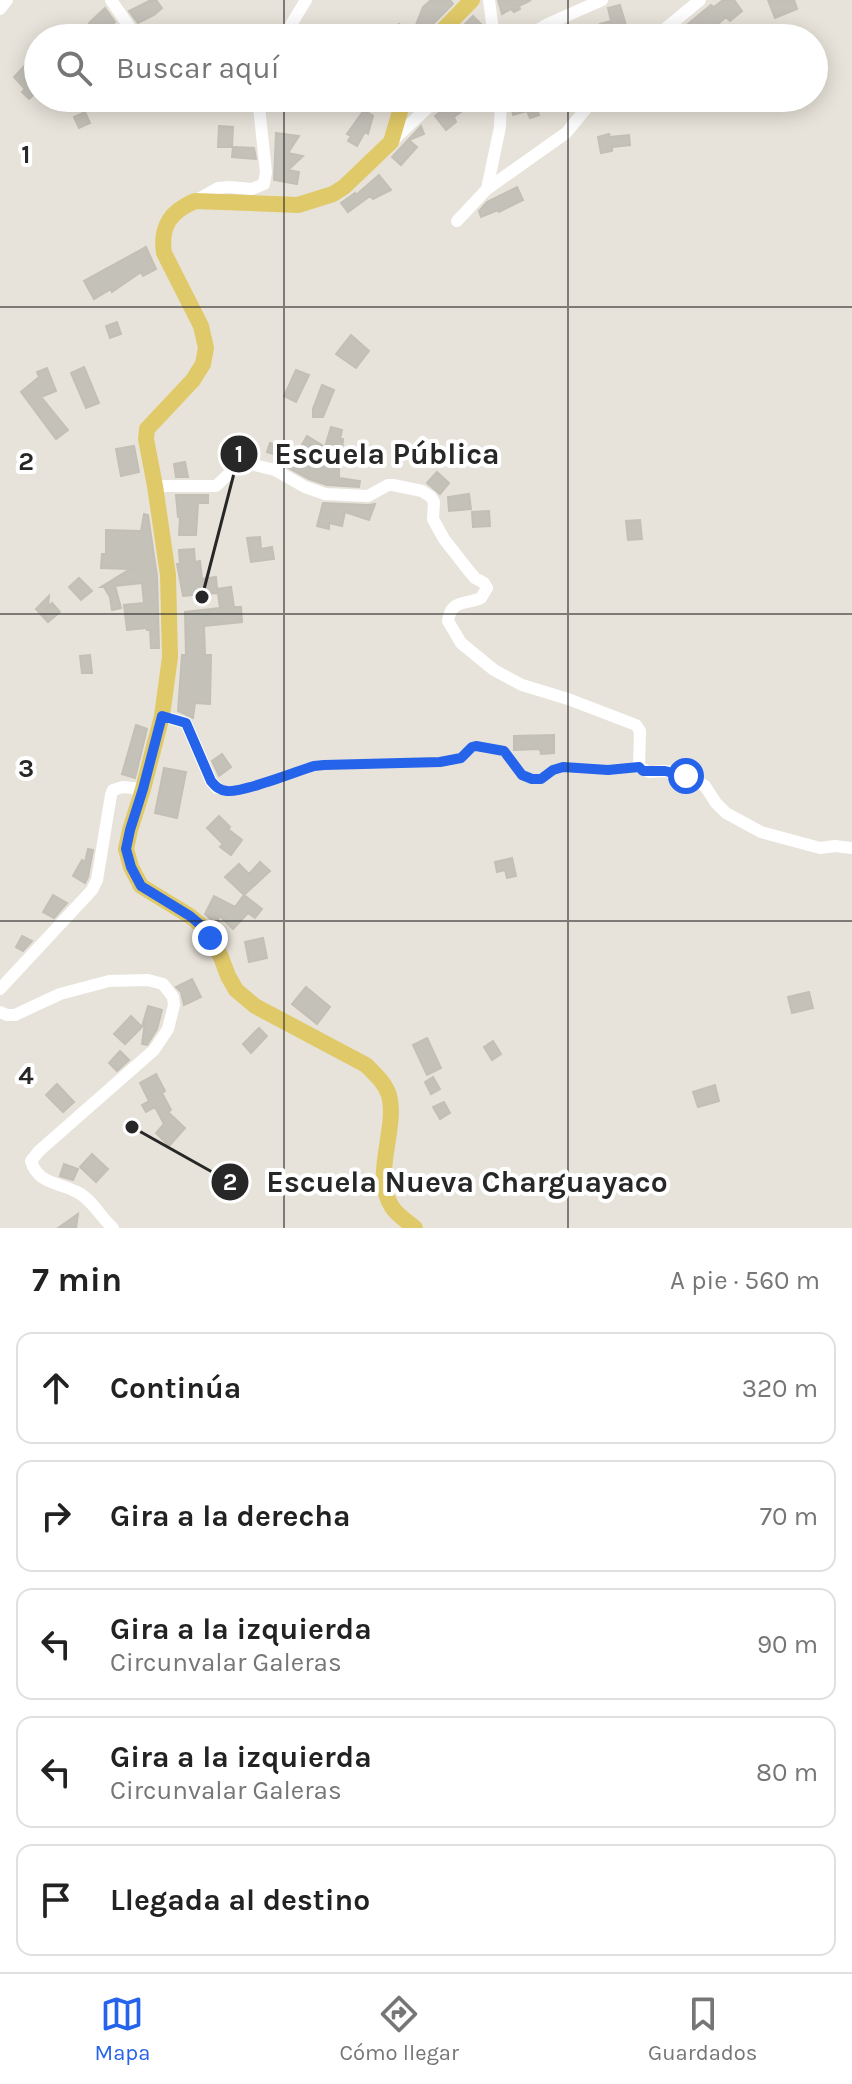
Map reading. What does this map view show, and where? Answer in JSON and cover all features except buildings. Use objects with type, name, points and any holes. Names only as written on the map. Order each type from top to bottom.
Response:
[{"type":"main road","points":[[449,24],[472,0]]},
{"type":"main road","points":[[400,112],[391,142],[344,187],[322,198],[298,205],[195,201],[170,217],[165,227],[162,242],[164,253],[201,326],[206,348],[203,364],[193,380],[147,429],[146,439],[168,575],[170,657],[162,716],[126,849],[141,886],[203,927],[236,990],[255,1006],[366,1065],[380,1079],[389,1094],[391,1113],[384,1164],[387,1196],[392,1208],[415,1228]]},
{"type":"street","points":[[0,9],[7,0]]},
{"type":"street","points":[[111,0],[127,24]]},
{"type":"street","points":[[291,24],[306,0]]},
{"type":"street","points":[[489,0],[492,24]]},
{"type":"street","points":[[548,24],[602,0]]},
{"type":"street","points":[[671,24],[700,0]]},
{"type":"street","points":[[195,201],[218,188],[252,189],[264,184],[266,172],[260,112]]},
{"type":"street","points":[[391,142],[423,112]]},
{"type":"street","points":[[487,189],[501,112]]},
{"type":"street","points":[[457,221],[487,189],[566,133],[583,112]]},
{"type":"street","points":[[155,486],[216,486],[236,467],[246,463],[275,470],[325,494],[368,496],[388,485],[422,491],[434,502],[433,519],[444,539],[475,578],[487,588],[481,598],[458,604],[452,609],[448,621],[461,643],[482,662],[522,685],[636,725],[640,731],[639,767],[643,771],[665,771],[695,780],[705,786],[721,809],[761,832],[820,848],[852,848]]},
{"type":"street","points":[[162,716],[186,723],[211,781],[217,788]]},
{"type":"street","points":[[0,989],[92,890],[97,880],[113,790],[123,787],[143,789]]},
{"type":"street","points":[[0,1012],[15,1015],[60,994],[109,981],[148,980],[163,984],[173,997],[168,1029],[154,1050],[34,1155],[31,1161],[42,1180],[83,1195],[113,1228]]},
{"type":"path","points":[[217,788],[232,791],[324,765],[451,761],[461,758],[476,746],[504,751],[522,775],[532,779],[541,779],[563,767],[608,770],[639,767]]},
{"type":"place","name":"Escuela Pública","points":[[202,597]]},
{"type":"place","name":"Escuela Nueva Charguayaco","points":[[132,1127]]},
{"type":"route","points":[[210,938],[190,916],[141,886],[126,849],[162,716],[186,723],[211,781],[225,791],[245,788],[314,766],[451,761],[461,758],[476,746],[504,751],[522,775],[532,779],[541,779],[563,767],[608,770],[639,767],[643,771],[665,771],[686,776]]}]
